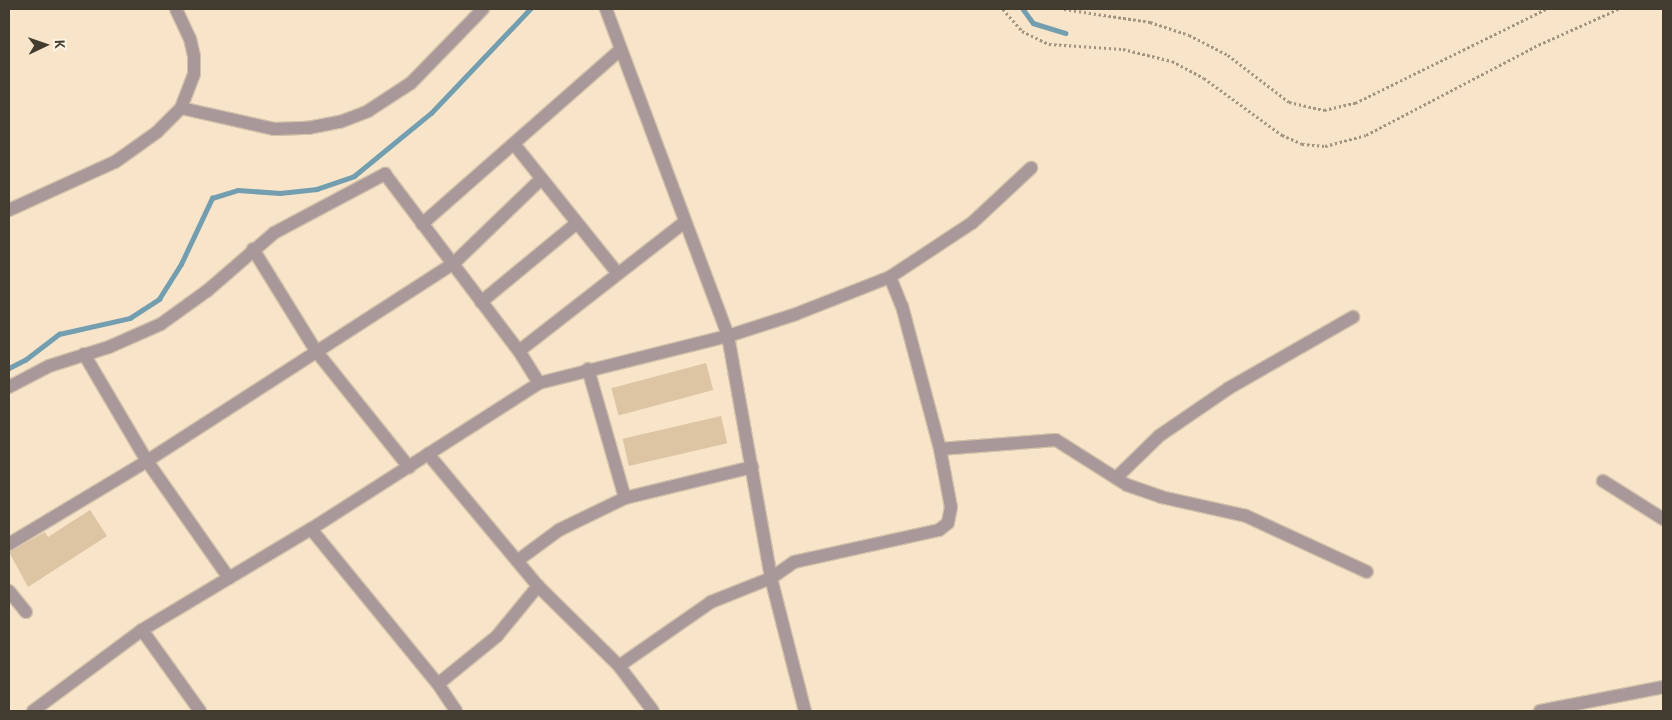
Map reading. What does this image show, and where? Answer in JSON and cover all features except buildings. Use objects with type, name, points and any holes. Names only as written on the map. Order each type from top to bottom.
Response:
[{"type":"street","points":[[181,108],[274,129],[308,128],[340,122],[368,111],[404,88],[483,9]]},
{"type":"street","points":[[606,9],[728,336],[771,578],[805,711]]},
{"type":"street","points":[[9,210],[115,162],[157,132],[181,108],[194,74],[194,56],[179,10]]},
{"type":"street","points":[[422,224],[620,50]]},
{"type":"street","points":[[514,144],[618,274]]},
{"type":"street","points":[[33,711],[142,630],[311,529],[538,383],[588,369],[728,336],[796,314],[890,277],[972,223],[1031,168]]},
{"type":"street","points":[[9,388],[49,366],[160,324],[207,291],[253,249],[300,217],[385,174],[520,351],[538,383]]},
{"type":"street","points":[[9,544],[147,461],[453,264],[541,178]]},
{"type":"street","points":[[520,351],[685,222]]},
{"type":"street","points":[[481,302],[577,223]]},
{"type":"street","points":[[253,249],[316,351],[409,467]]},
{"type":"street","points":[[619,666],[710,602],[771,578],[804,558],[944,527],[951,512],[940,449],[902,306],[890,277]]},
{"type":"street","points":[[1116,478],[1159,436],[1229,388],[1353,317]]},
{"type":"street","points":[[84,354],[147,461],[229,578]]},
{"type":"street","points":[[588,369],[625,498]]},
{"type":"street","points":[[940,449],[1056,440],[1116,478],[1161,497],[1227,511],[1264,523],[1367,572]]},
{"type":"street","points":[[428,454],[538,586],[619,666],[653,711]]},
{"type":"street","points":[[517,561],[559,530],[625,498],[752,467]]},
{"type":"street","points":[[1603,481],[1663,519]]},
{"type":"street","points":[[311,529],[438,684],[456,711]]},
{"type":"street","points":[[438,684],[496,636],[538,586]]},
{"type":"street","points":[[9,591],[26,612]]},
{"type":"street","points":[[142,630],[200,711]]},
{"type":"street","points":[[1540,711],[1663,687]]},
{"type":"path","points":[[1003,9],[1022,31],[1049,44],[1124,49],[1172,61],[1204,78],[1282,135],[1302,144],[1325,146],[1366,135],[1534,47],[1618,9]]},
{"type":"path","points":[[1064,9],[1150,22],[1189,35],[1228,55],[1289,102],[1324,110],[1356,103],[1546,9]]},
{"type":"waterway","points":[[9,368],[25,360],[59,334],[130,318],[159,299],[181,264],[212,198],[238,190],[280,193],[317,189],[354,176],[431,113],[530,9]]},
{"type":"waterway","points":[[1023,9],[1033,23],[1065,33]]}]
